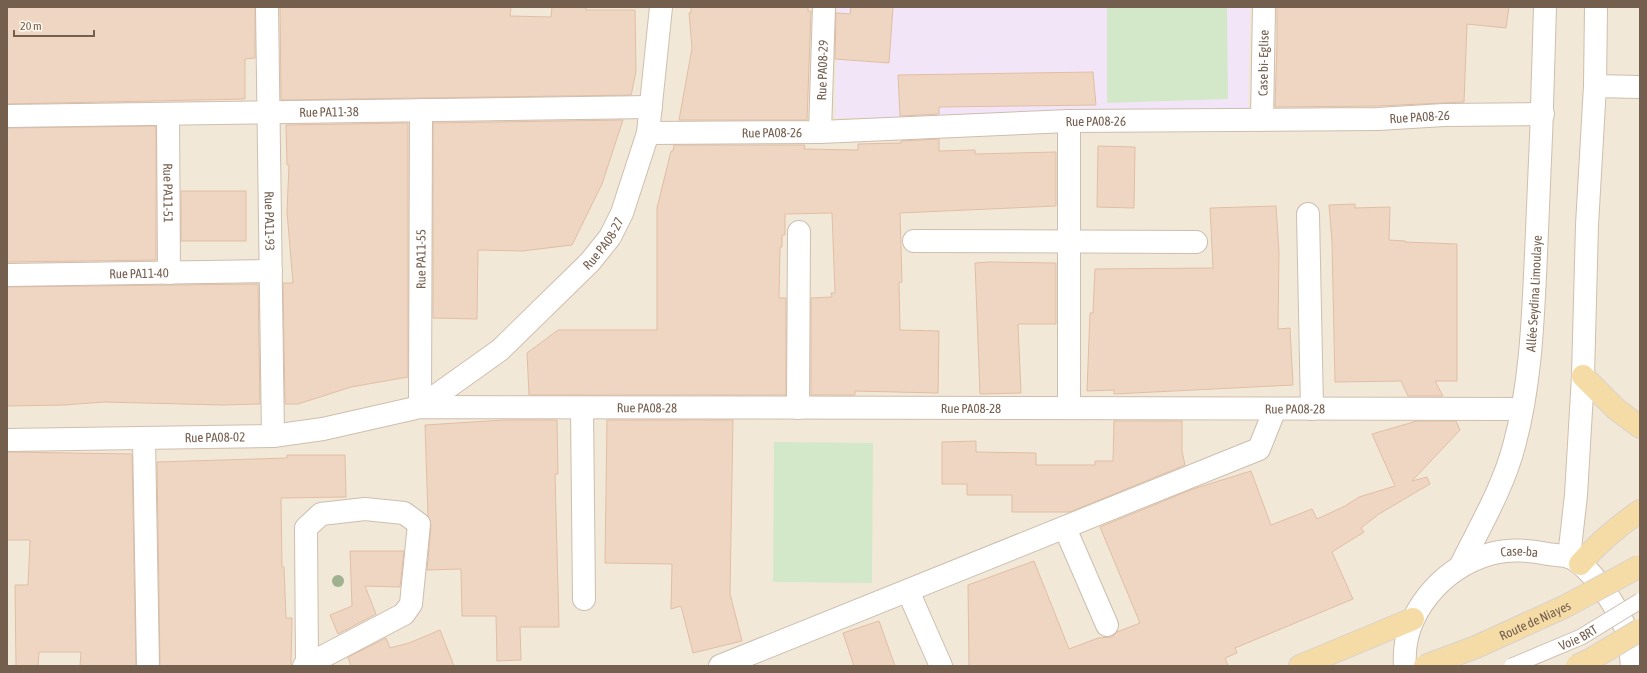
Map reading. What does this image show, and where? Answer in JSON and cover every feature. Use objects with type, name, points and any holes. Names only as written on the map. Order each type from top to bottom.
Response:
[{"type":"main road","points":[[1583,376],[1616,409],[1640,427]]},
{"type":"main road","points":[[1574,561],[1596,546],[1617,527],[1640,511]]},
{"type":"main road","name":"Route de Niayes","points":[[1425,666],[1476,647],[1564,607],[1640,566]]},
{"type":"main road","points":[[1300,666],[1413,619]]},
{"type":"main road","points":[[1577,666],[1590,660],[1640,630]]},
{"type":"street","name":"Rue PA11-93","points":[[267,7],[273,436]]},
{"type":"street","name":"Rue PA08-27","points":[[420,407],[500,350],[590,262],[610,237],[622,213],[648,133],[661,7]]},
{"type":"street","name":"Rue PA08-29","points":[[820,132],[824,7]]},
{"type":"street","name":"Case bi- Eglise","points":[[1262,120],[1264,7]]},
{"type":"street","name":"Allée Seydina Limoulaye","points":[[1460,567],[1505,476],[1514,446],[1522,409],[1532,328],[1543,114],[1545,7]]},
{"type":"street","points":[[1596,7],[1595,86],[1587,225],[1583,376],[1576,495],[1574,561],[1606,592],[1626,628],[1632,666]]},
{"type":"street","points":[[1595,86],[1640,87]]},
{"type":"street","name":"Rue PA11-38","points":[[7,116],[651,106]]},
{"type":"street","name":"Rue PA11-55","points":[[420,407],[422,110]]},
{"type":"street","name":"Rue PA11-51","points":[[168,114],[169,273]]},
{"type":"street","name":"Rue PA08-26","points":[[648,133],[820,132],[1069,121],[1378,119],[1444,115],[1543,114]]},
{"type":"street","points":[[1069,121],[1069,408]]},
{"type":"street","points":[[1308,214],[1312,409]]},
{"type":"street","points":[[798,408],[799,232]]},
{"type":"street","points":[[914,241],[1196,242]]},
{"type":"street","name":"Rue PA11-40","points":[[7,275],[271,271]]},
{"type":"street","name":"Rue PA08-28","points":[[420,407],[1522,409]]},
{"type":"street","name":"Rue PA08-02","points":[[7,440],[273,436],[323,429],[420,407]]},
{"type":"street","points":[[582,408],[584,599]]},
{"type":"street","points":[[720,666],[749,661],[908,591],[1259,449],[1275,409]]},
{"type":"street","points":[[144,438],[148,666]]},
{"type":"street","points":[[365,509],[404,513],[419,524],[411,604],[404,614],[305,666],[306,528],[321,514],[365,509]]},
{"type":"street","points":[[1065,528],[1107,625]]},
{"type":"street","name":"Case-ba","points":[[1405,666],[1404,655],[1408,634],[1418,608],[1429,594],[1460,567],[1490,554],[1514,551],[1541,552],[1574,561]]},
{"type":"street","points":[[908,591],[941,666]]},
{"type":"lane","name":"Voie BRT","points":[[1512,666],[1580,637],[1640,601]]},
{"type":"shaded area","points":[[7,7],[1640,7],[1640,666],[7,666]]},
{"type":"shaded area","points":[[838,7],[1250,7],[1248,110],[835,118]]},
{"type":"green space","points":[[1107,7],[1227,7],[1228,99],[1107,103]]},
{"type":"green space","points":[[774,442],[873,443],[872,583],[773,582]]},
{"type":"building","points":[[7,7],[255,7],[255,58],[245,59],[245,99],[7,104]]},
{"type":"building","points":[[280,7],[511,7],[510,16],[551,17],[552,7],[586,7],[586,10],[635,10],[636,71],[632,91],[631,95],[284,100],[281,99]]},
{"type":"building","points":[[691,7],[808,7],[808,11],[811,11],[807,120],[679,120],[692,48],[689,13],[691,13]]},
{"type":"building","points":[[851,7],[893,7],[889,63],[835,59],[836,13],[850,14]]},
{"type":"building","points":[[1277,7],[1509,7],[1506,28],[1467,24],[1464,102],[1378,106],[1275,107]]},
{"type":"building","points":[[1093,72],[1096,105],[939,107],[939,114],[900,116],[898,75]]},
{"type":"building","points":[[623,120],[602,184],[572,245],[522,251],[478,250],[477,319],[433,318],[433,123]]},
{"type":"building","points":[[408,123],[408,377],[351,387],[298,404],[285,404],[283,283],[293,283],[287,212],[289,165],[287,165],[286,125]]},
{"type":"building","points":[[156,126],[156,260],[7,262],[7,128]]},
{"type":"building","points":[[939,139],[939,151],[975,150],[975,154],[1056,152],[1056,206],[900,213],[902,282],[899,283],[900,330],[939,331],[938,393],[855,391],[855,395],[811,395],[811,298],[832,297],[831,293],[835,293],[832,213],[785,214],[785,235],[782,235],[782,247],[780,247],[779,298],[786,298],[786,395],[529,395],[527,353],[558,330],[657,330],[657,208],[671,151],[673,151],[674,145],[805,145],[804,149],[858,150],[858,144],[901,143],[901,141]]},
{"type":"building","points":[[1098,146],[1135,147],[1134,208],[1097,207]]},
{"type":"building","points":[[181,191],[246,191],[246,241],[181,241]]},
{"type":"building","points":[[1355,204],[1355,208],[1390,207],[1389,240],[1457,244],[1457,381],[1435,381],[1443,396],[1408,396],[1401,381],[1335,382],[1332,242],[1329,205]]},
{"type":"building","points":[[1276,206],[1279,252],[1278,329],[1290,328],[1293,385],[1114,394],[1114,390],[1087,391],[1090,313],[1093,313],[1095,269],[1213,268],[1210,208]]},
{"type":"building","points":[[975,263],[1056,263],[1056,324],[1018,324],[1021,393],[980,394]]},
{"type":"building","points":[[258,284],[260,404],[223,405],[104,402],[64,405],[7,406],[7,287]]},
{"type":"building","points":[[504,420],[557,420],[558,474],[555,474],[559,627],[520,627],[521,660],[497,661],[496,616],[462,616],[461,569],[427,570],[431,525],[428,516],[425,425]]},
{"type":"building","points":[[607,420],[733,420],[730,594],[742,641],[693,653],[681,606],[671,609],[672,564],[605,563]]},
{"type":"building","points":[[1114,421],[1182,421],[1182,451],[1185,465],[1070,512],[1012,512],[1012,495],[967,495],[967,484],[942,484],[942,442],[976,441],[976,452],[1036,453],[1036,465],[1095,465],[1095,461],[1113,461]]},
{"type":"building","points":[[1417,421],[1456,421],[1460,430],[1412,481],[1427,477],[1430,484],[1379,514],[1361,528],[1364,532],[1332,552],[1353,599],[1235,648],[1237,653],[1225,658],[1228,666],[969,666],[968,585],[1034,561],[1069,649],[1098,638],[1112,637],[1117,632],[1140,623],[1100,527],[1193,489],[1251,471],[1271,525],[1312,509],[1317,519],[1345,506],[1359,497],[1395,486],[1372,434]]},
{"type":"building","points":[[7,452],[132,454],[136,666],[80,666],[81,652],[39,652],[38,666],[16,666],[15,585],[28,585],[30,540],[7,540]]},
{"type":"building","points":[[287,455],[345,455],[346,497],[281,498],[282,567],[284,567],[286,618],[292,618],[291,666],[160,666],[157,462],[287,458]]},
{"type":"building","points":[[350,551],[404,551],[400,587],[365,586],[376,614],[338,634],[330,615],[352,606]]},
{"type":"building","points":[[879,621],[895,666],[854,666],[843,633]]},
{"type":"building","points":[[440,630],[454,666],[351,666],[348,657],[386,638],[390,648],[409,643]]}]
